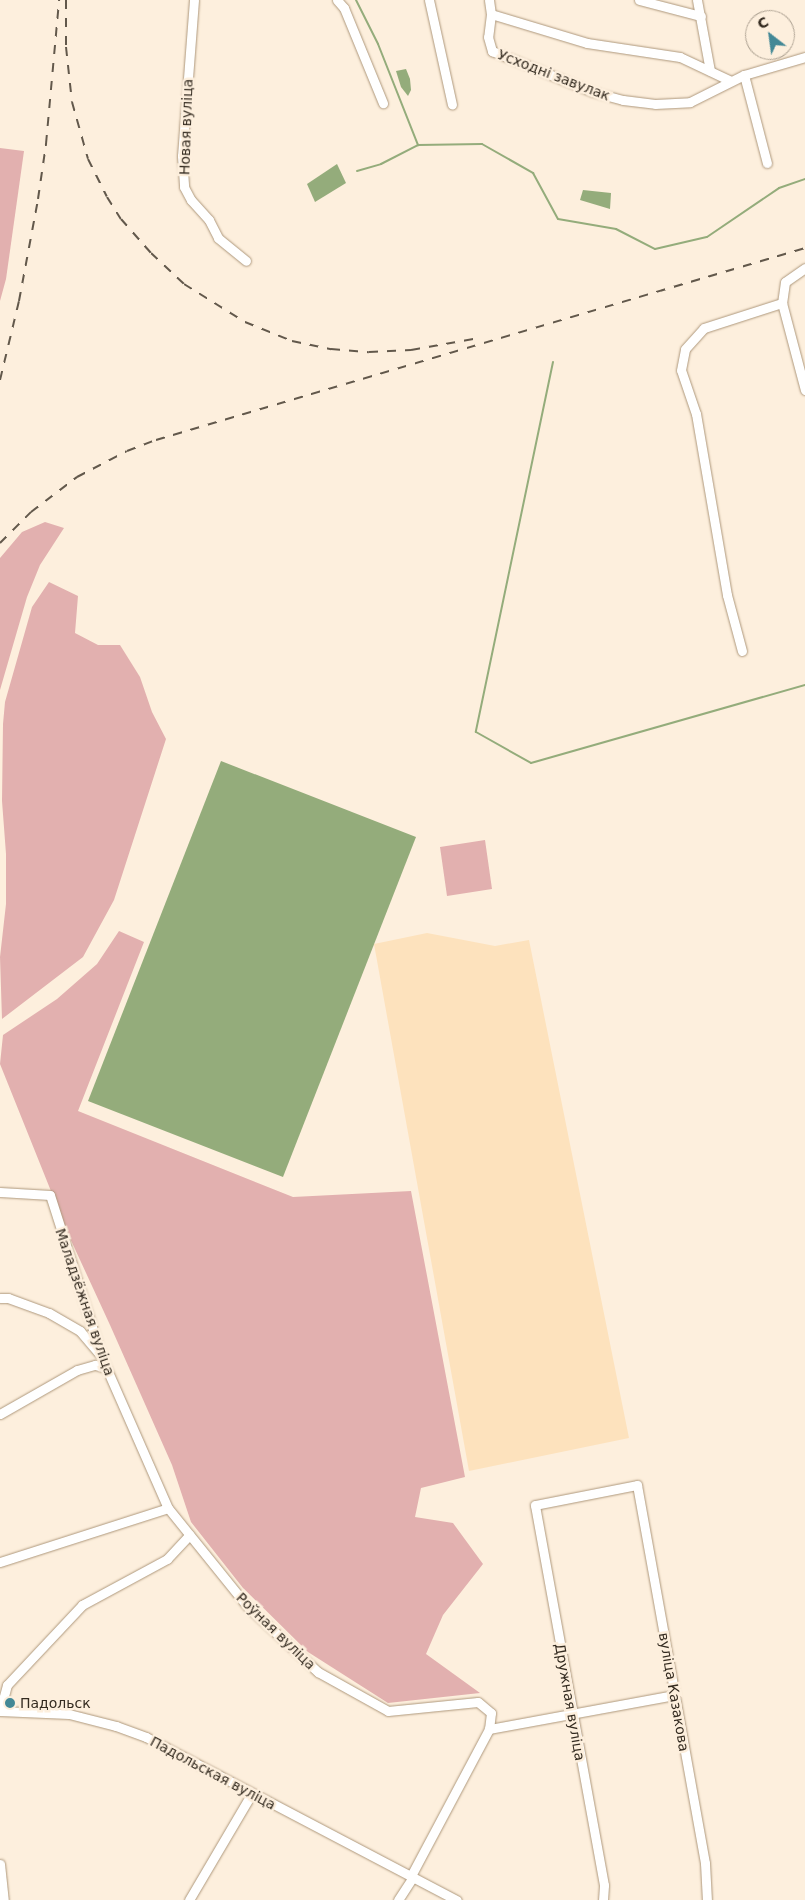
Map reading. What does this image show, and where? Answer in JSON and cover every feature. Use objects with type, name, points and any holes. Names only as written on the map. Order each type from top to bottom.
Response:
[{"type":"street","name":"Новая вуліца","points":[[194,0],[182,156],[184,187],[191,200],[209,220],[218,238],[246,261]]},
{"type":"street","points":[[337,0],[344,8],[383,103]]},
{"type":"street","points":[[429,0],[452,104]]},
{"type":"street","points":[[489,0],[490,14],[587,43],[680,57],[731,80]]},
{"type":"street","points":[[640,0],[701,16]]},
{"type":"street","points":[[697,0],[710,71]]},
{"type":"street","name":"Усходні завулак","points":[[490,14],[488,37],[492,51],[593,92],[623,100],[647,103],[690,102],[731,80],[805,57]]},
{"type":"street","points":[[744,75],[767,163]]},
{"type":"street","points":[[805,268],[785,282],[782,303],[805,390]]},
{"type":"street","points":[[742,651],[727,595],[696,414],[681,370],[685,349],[704,328],[782,303]]},
{"type":"street","name":"Маладзёжная вуліца","points":[[0,1192],[50,1195],[106,1368],[168,1508],[189,1535]]},
{"type":"street","points":[[0,1298],[16,1301],[57,1317],[80,1331],[102,1358]]},
{"type":"street","points":[[0,1414],[77,1370],[95,1364],[106,1368]]},
{"type":"street","name":"Дружная вуліца","points":[[602,1900],[604,1884],[534,1505],[637,1485]]},
{"type":"street","name":"вуліца Казакова","points":[[637,1485],[706,1863],[707,1900]]},
{"type":"street","points":[[0,1562],[168,1508]]},
{"type":"street","points":[[0,1711],[7,1685],[82,1605],[167,1559],[189,1535]]},
{"type":"street","name":"Роўная вуліца","points":[[189,1535],[248,1607],[318,1672],[388,1711],[478,1702],[491,1713],[490,1728]]},
{"type":"street","points":[[398,1900],[490,1728],[572,1715],[674,1695]]},
{"type":"street","name":"Падольская вуліца","points":[[0,1711],[69,1714],[116,1726],[146,1737],[458,1900]]},
{"type":"street","points":[[189,1900],[252,1793]]},
{"type":"street","points":[[0,1864],[4,1900]]},
{"type":"shaded area","points":[[406,69],[410,79],[411,90],[408,96],[401,87],[396,71]]},
{"type":"shaded area","points":[[0,148],[24,151],[6,279],[0,301]]},
{"type":"shaded area","points":[[337,164],[346,183],[315,202],[307,184]]},
{"type":"shaded area","points":[[583,190],[611,193],[610,209],[580,200]]},
{"type":"shaded area","points":[[45,522],[64,528],[40,565],[27,597],[0,690],[0,558],[22,532]]},
{"type":"shaded area","points":[[49,582],[78,596],[75,633],[98,645],[120,645],[140,677],[152,712],[166,739],[114,900],[83,957],[2,1019],[0,957],[6,904],[6,854],[2,801],[5,702],[32,607]]},
{"type":"shaded area","points":[[221,761],[416,837],[283,1177],[88,1101]]},
{"type":"shaded area","points":[[485,840],[492,889],[447,896],[440,847]]},
{"type":"shaded area","points":[[119,931],[144,942],[78,1111],[293,1197],[411,1191],[465,1477],[421,1488],[415,1517],[453,1523],[483,1564],[443,1615],[426,1654],[480,1693],[388,1703],[308,1652],[243,1588],[191,1522],[172,1465],[69,1236],[0,1064],[3,1035],[57,999],[97,964]]},
{"type":"shaded area","points":[[427,933],[495,946],[529,940],[629,1438],[469,1471],[374,944]]},
{"type":"waterway","points":[[356,0],[378,44],[418,145]]},
{"type":"waterway","points":[[357,171],[381,164],[418,145],[482,144],[533,173],[558,219],[616,229],[655,249],[707,237],[779,188],[805,179]]},
{"type":"waterway","points":[[553,362],[476,732],[531,763],[805,685]]},
{"type":"railway","points":[[0,380],[19,301],[38,199],[46,144],[59,0]]},
{"type":"railway","points":[[66,0],[66,47],[72,102],[88,159],[107,197],[121,219],[151,253],[184,284],[245,322],[292,341],[331,349],[369,352],[411,350],[479,338]]},
{"type":"railway","points":[[0,543],[31,512],[77,477],[127,451],[156,440],[805,248]]},
{"type":"place","name":"Падольск","points":[[10,1703]]}]
